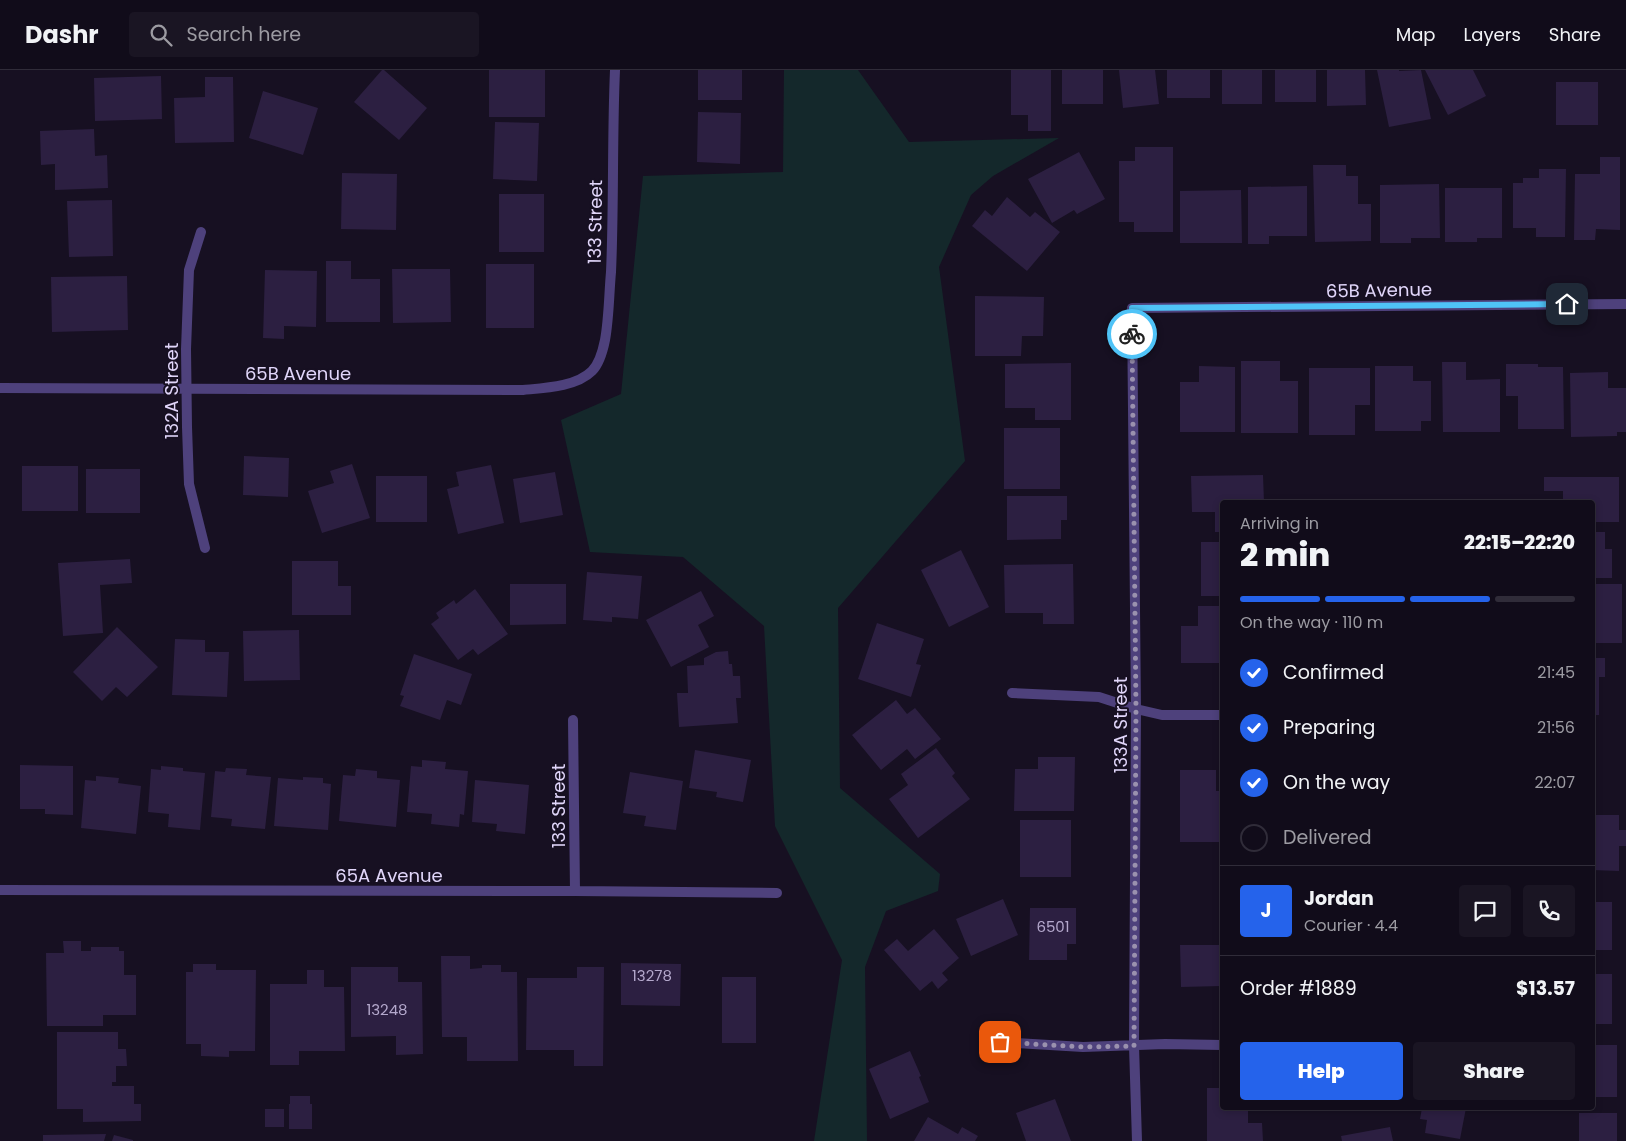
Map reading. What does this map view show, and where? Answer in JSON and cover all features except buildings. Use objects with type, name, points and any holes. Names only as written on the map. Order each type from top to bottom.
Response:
[{"type":"street","name":"133 Street","points":[[592,372],[605,342],[608,323],[612,238],[615,70]]},
{"type":"street","name":"132A Street","points":[[201,232],[189,270],[186,349],[189,484],[206,548]]},
{"type":"street","name":"65B Avenue","points":[[1132,308],[1626,304]]},
{"type":"street","name":"133A Street","points":[[1132,308],[1136,709],[1134,1046],[1136,1141]]},
{"type":"street","name":"65B Avenue","points":[[0,388],[523,390],[566,385],[592,372]]},
{"type":"street","points":[[1012,693],[1099,697],[1162,715],[1220,715]]},
{"type":"street","name":"133 Street","points":[[573,720],[575,891]]},
{"type":"street","name":"65A Avenue","points":[[0,890],[777,893]]},
{"type":"street","points":[[1000,1042],[1083,1047],[1220,1045]]},
{"type":"green space","points":[[784,70],[858,70],[909,142],[1059,138],[993,176],[971,195],[939,267],[965,461],[838,608],[840,788],[940,874],[938,891],[886,911],[865,967],[867,1141],[814,1141],[842,960],[775,826],[764,626],[683,557],[590,552],[561,420],[621,394],[643,176],[783,172]]},
{"type":"way so far","points":[[1000,1042],[1083,1047],[1134,1046],[1136,709],[1132,334]]},
{"type":"route","points":[[1132,334],[1132,308],[1567,304]]}]
